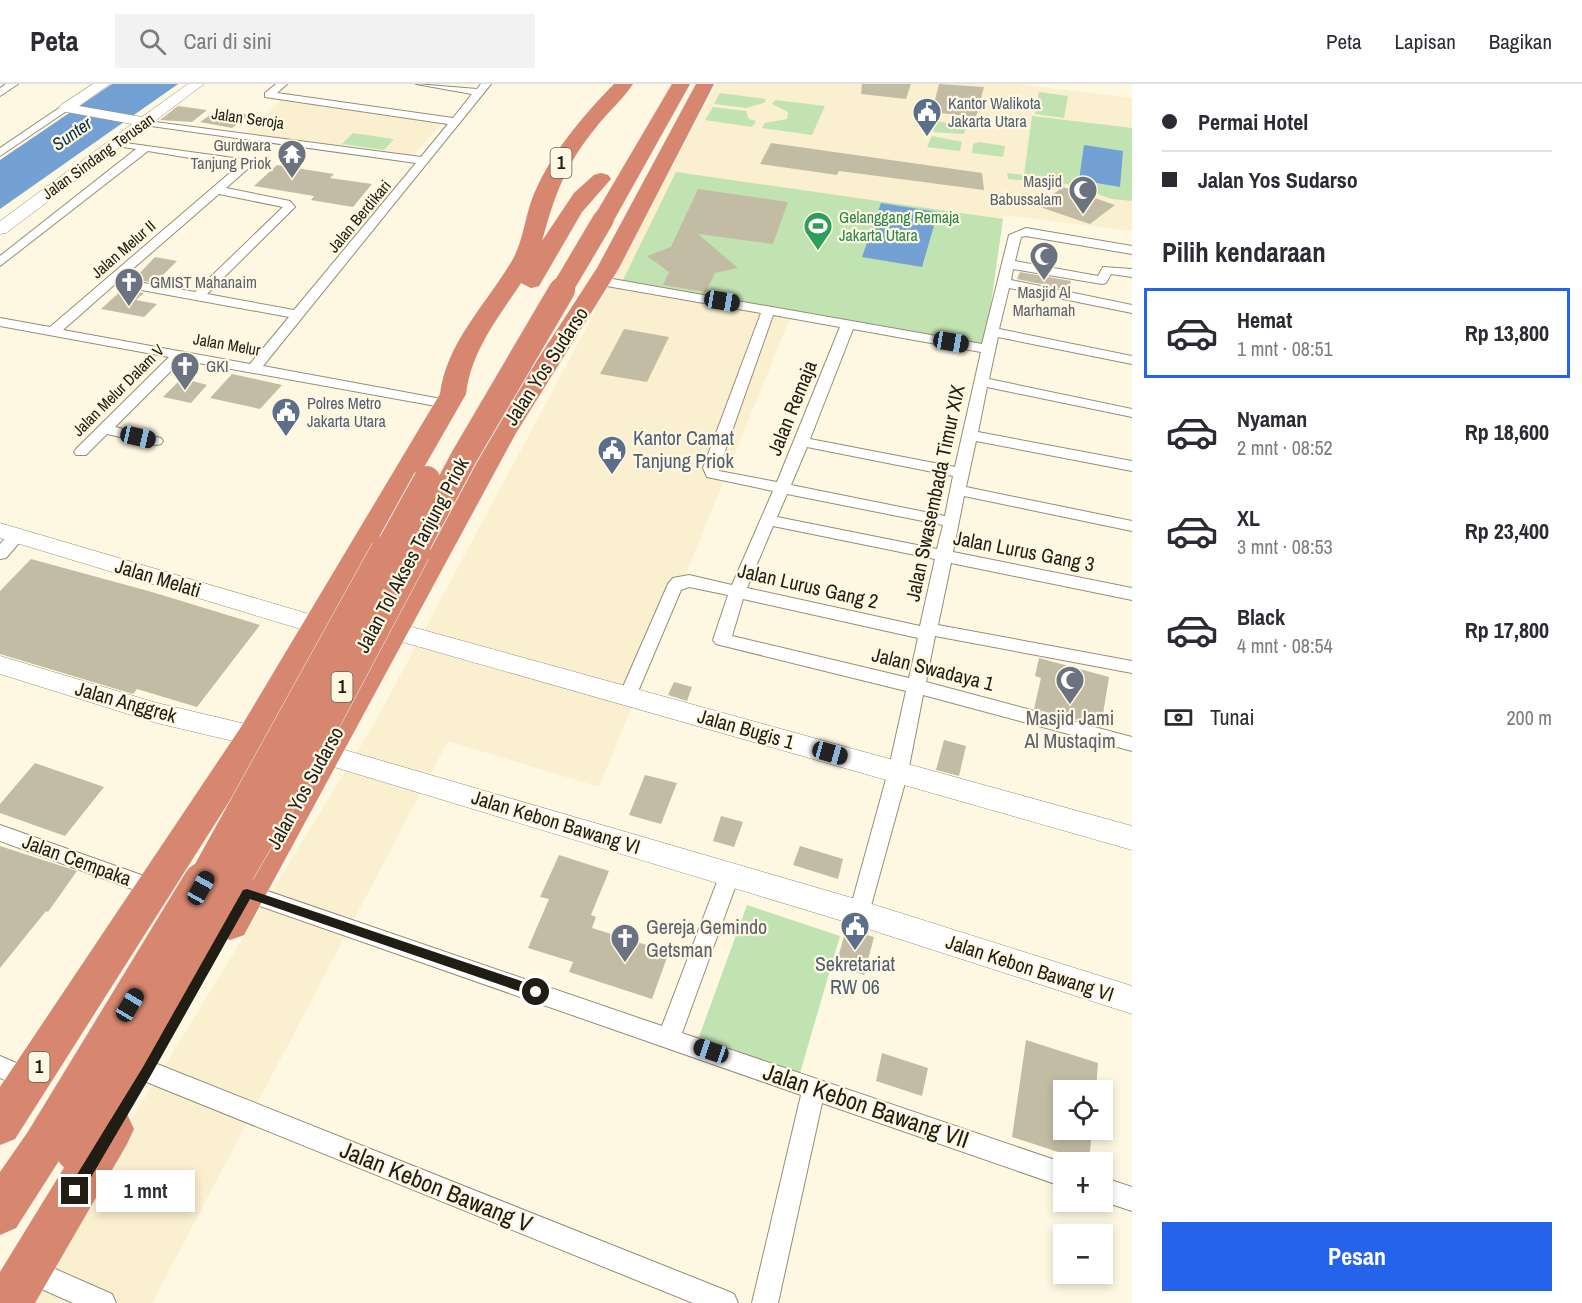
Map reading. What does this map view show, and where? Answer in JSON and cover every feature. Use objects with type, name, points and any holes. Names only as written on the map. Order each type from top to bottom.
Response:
[{"type":"highway","name":"1","points":[[0,1124],[15,1074],[154,888],[253,736],[450,399],[453,381],[464,354],[525,258],[544,196],[557,168],[573,144],[624,84]]},
{"type":"highway","name":"Jalan Tol Akses Tanjung Priok","points":[[0,1212],[48,1141],[201,888],[446,444],[585,217],[681,84]]},
{"type":"highway","name":"Jalan Yos Sudarso","points":[[12,1283],[147,1071],[544,365],[601,280],[705,84]]},
{"type":"highway","name":"Jalan Tol Akses Tanjung Priok","points":[[12,1283],[77,1151],[309,748],[464,457],[585,217],[605,172]]},
{"type":"highway","points":[[450,399],[475,373],[520,298],[585,217]]},
{"type":"highway","points":[[414,460],[415,466],[425,476],[442,482],[461,482],[480,477]]},
{"type":"highway","points":[[390,502],[425,498],[446,504],[457,518]]},
{"type":"highway","points":[[195,822],[217,809],[243,810],[265,821],[274,844]]},
{"type":"street","points":[[0,93],[13,84]]},
{"type":"street","name":"Jalan Sindang Terusan","points":[[0,229],[116,143],[139,121],[197,84]]},
{"type":"street","points":[[282,84],[270,93],[273,96],[457,122]]},
{"type":"street","points":[[421,84],[483,88]]},
{"type":"street","points":[[0,153],[69,109],[97,85]]},
{"type":"street","name":"Jalan Berdikari","points":[[255,367],[483,88]]},
{"type":"street","name":"Jalan Seroja","points":[[69,109],[425,161]]},
{"type":"street","points":[[0,139],[15,143]]},
{"type":"street","name":"Jalan Melur II","points":[[51,333],[245,164],[116,143]]},
{"type":"street","points":[[0,262],[145,148]]},
{"type":"street","points":[[197,297],[289,207],[286,203],[273,199],[217,190]]},
{"type":"street","name":"Jalan Swasembada Timur XIX","points":[[898,772],[987,349],[1005,284],[1015,235],[1022,232],[1132,250]]},
{"type":"street","points":[[1008,264],[1102,280],[1107,270],[1132,273]]},
{"type":"street","points":[[601,280],[987,349]]},
{"type":"street","points":[[112,281],[298,315]]},
{"type":"street","points":[[1005,284],[1132,309]]},
{"type":"street","points":[[769,309],[711,471],[719,476],[951,522]]},
{"type":"street","name":"Jalan Melur","points":[[0,322],[51,333],[450,399]]},
{"type":"street","name":"Jalan Remaja","points":[[722,640],[737,592],[802,442],[848,324]]},
{"type":"street","points":[[993,332],[1132,360]]},
{"type":"street","name":"Jalan Melur Dalam V","points":[[81,452],[180,354]]},
{"type":"street","points":[[981,382],[1132,413]]},
{"type":"street","points":[[104,429],[156,441]]},
{"type":"street","points":[[969,435],[1132,466]]},
{"type":"street","points":[[802,442],[961,473]]},
{"type":"street","points":[[957,490],[1132,526]]},
{"type":"street","name":"Jalan Lurus Gang 3","points":[[767,520],[1132,594]]},
{"type":"street","points":[[0,554],[9,532]]},
{"type":"street","name":"Jalan Melati","points":[[9,532],[317,625]]},
{"type":"street","name":"Jalan Lurus Gang 2","points":[[628,696],[674,588],[679,582],[689,581],[927,632],[1132,667]]},
{"type":"street","name":"Jalan Bugis 1","points":[[394,631],[1132,838]]},
{"type":"street","name":"Jalan Swadaya 1","points":[[722,640],[915,687],[1132,744]]},
{"type":"street","name":"Jalan Anggrek","points":[[0,665],[156,713],[253,736]]},
{"type":"street","name":"Jalan Kebon Bawang VI","points":[[253,736],[324,753],[730,874],[1132,1000]]},
{"type":"street","points":[[859,913],[898,772]]},
{"type":"street","name":"Jalan Cempaka","points":[[0,832],[154,888]]},
{"type":"street","points":[[669,1037],[730,874]]},
{"type":"street","name":"Jalan Kebon Bawang VII","points":[[247,893],[1053,1171]]},
{"type":"street","name":"Jalan Kebon Bawang V","points":[[147,1071],[725,1303]]},
{"type":"street","points":[[765,1303],[814,1088]]},
{"type":"street","points":[[1113,1193],[1132,1199]]},
{"type":"street","points":[[12,1283],[103,1303]]},
{"type":"shaded area","points":[[717,84],[1017,84],[1132,98],[1132,231],[1004,215],[974,336],[795,306],[599,787],[448,741],[152,1303],[19,1303],[373,726]]},
{"type":"shaded area","points":[[281,100],[443,122],[410,159],[245,134]]},
{"type":"green space","points":[[1039,92],[1068,96],[1064,118],[1035,114]]},
{"type":"green space","points":[[720,93],[766,99],[764,103],[746,108],[714,104]]},
{"type":"green space","points":[[775,100],[825,106],[812,135],[762,128],[765,123],[787,119],[788,112],[772,104]]},
{"type":"green space","points":[[713,107],[746,111],[749,119],[756,121],[752,127],[705,120]]},
{"type":"green space","points":[[1032,116],[1132,128],[1132,201],[1112,199],[1069,184],[1008,179],[1007,173],[1024,175]]},
{"type":"green space","points":[[936,121],[966,126],[964,134],[933,132]]},
{"type":"green space","points":[[353,133],[394,139],[384,150],[342,144]]},
{"type":"green space","points":[[932,136],[962,142],[960,151],[927,147]]},
{"type":"green space","points":[[979,142],[1005,146],[1003,157],[972,153],[973,144]]},
{"type":"green space","name":"Gelanggang Remaja Jakarta Utara","points":[[676,172],[1003,219],[985,346],[622,282]]},
{"type":"green space","points":[[747,905],[840,936],[800,1073],[699,1037]]},
{"type":"water","name":"Sunter","points":[[112,84],[178,84],[0,209],[0,160]]},
{"type":"water","points":[[1084,145],[1123,151],[1120,187],[1079,180]]},
{"type":"water","points":[[881,203],[938,212],[922,267],[862,257]]},
{"type":"building","points":[[862,84],[911,84],[906,99],[861,94]]},
{"type":"building","points":[[939,84],[984,87],[976,117],[932,112]]},
{"type":"building","points":[[178,106],[207,110],[192,122],[160,120]]},
{"type":"building","points":[[219,109],[250,115],[232,128],[200,122]]},
{"type":"building","points":[[771,143],[982,173],[984,190],[839,171],[837,175],[760,164]]},
{"type":"building","points":[[277,165],[334,174],[330,178],[372,184],[353,207],[311,200],[314,196],[254,186]]},
{"type":"building","name":"Masjid Babussalam","points":[[1063,187],[1115,205],[1090,224],[1037,206]]},
{"type":"building","points":[[698,189],[788,202],[773,244],[698,234],[738,268],[715,273],[706,292],[663,285],[669,272],[647,256],[671,247]]},
{"type":"building","points":[[155,257],[177,261],[155,283],[134,279]]},
{"type":"building","points":[[1020,272],[1071,281],[1069,290],[1017,279]]},
{"type":"building","name":"GMIST Mahanaim","points":[[123,289],[144,293],[136,300],[157,304],[144,317],[101,309]]},
{"type":"building","points":[[624,329],[669,337],[647,382],[600,374]]},
{"type":"building","points":[[232,374],[282,385],[260,409],[210,398]]},
{"type":"building","name":"GKI","points":[[182,378],[207,385],[191,403],[163,397]]},
{"type":"building","points":[[31,559],[152,592],[260,625],[197,707],[137,689],[133,694],[0,654],[0,591]]},
{"type":"building","points":[[1039,658],[1109,677],[1101,726],[1034,709],[1041,678],[1035,676]]},
{"type":"building","points":[[674,682],[692,687],[687,701],[668,695]]},
{"type":"building","points":[[944,740],[966,746],[959,776],[936,770]]},
{"type":"building","points":[[35,763],[104,787],[65,836],[0,813],[0,804]]},
{"type":"building","points":[[645,775],[677,783],[661,824],[629,815]]},
{"type":"building","points":[[721,816],[743,822],[734,847],[713,841]]},
{"type":"building","points":[[0,846],[77,871],[48,912],[46,911],[0,968]]},
{"type":"building","points":[[800,846],[843,859],[838,879],[793,865]]},
{"type":"building","points":[[559,855],[609,871],[591,915],[596,917],[592,928],[669,952],[652,999],[569,972],[573,962],[528,948],[549,899],[540,897]]},
{"type":"building","name":"Sekretariat RW 06","points":[[846,929],[874,937],[864,975],[836,965]]},
{"type":"building","points":[[1026,1040],[1098,1063],[1097,1080],[1053,1080],[1053,1140],[1091,1140],[1090,1152],[1058,1152],[1012,1137]]},
{"type":"building","points":[[882,1053],[928,1068],[922,1096],[876,1081]]},
{"type":"place","name":"Kantor Walikota Jakarta Utara","points":[[927,138]]},
{"type":"place","name":"Gurdwara Tanjung Priok","points":[[292,180]]},
{"type":"place","name":"Masjid Babussalam","points":[[1083,216]]},
{"type":"place","name":"Gelanggang Remaja Jakarta Utara","points":[[818,252]]},
{"type":"place","name":"Masjid Al Marhamah","points":[[1044,282]]},
{"type":"place","name":"GMIST Mahanaim","points":[[129,308]]},
{"type":"place","name":"GKI","points":[[185,392]]},
{"type":"place","name":"Polres Metro Jakarta Utara","points":[[286,438]]},
{"type":"place","name":"Kantor Camat Tanjung Priok","points":[[612,476]]},
{"type":"place","name":"Masjid Jami Al Mustaqim","points":[[1070,706]]},
{"type":"place","name":"Sekretariat RW 06","points":[[855,952]]},
{"type":"place","name":"Gereja Gemindo Getsman","points":[[625,964]]},
{"type":"route","points":[[75,1191],[147,1071],[247,893],[536,992]]}]
